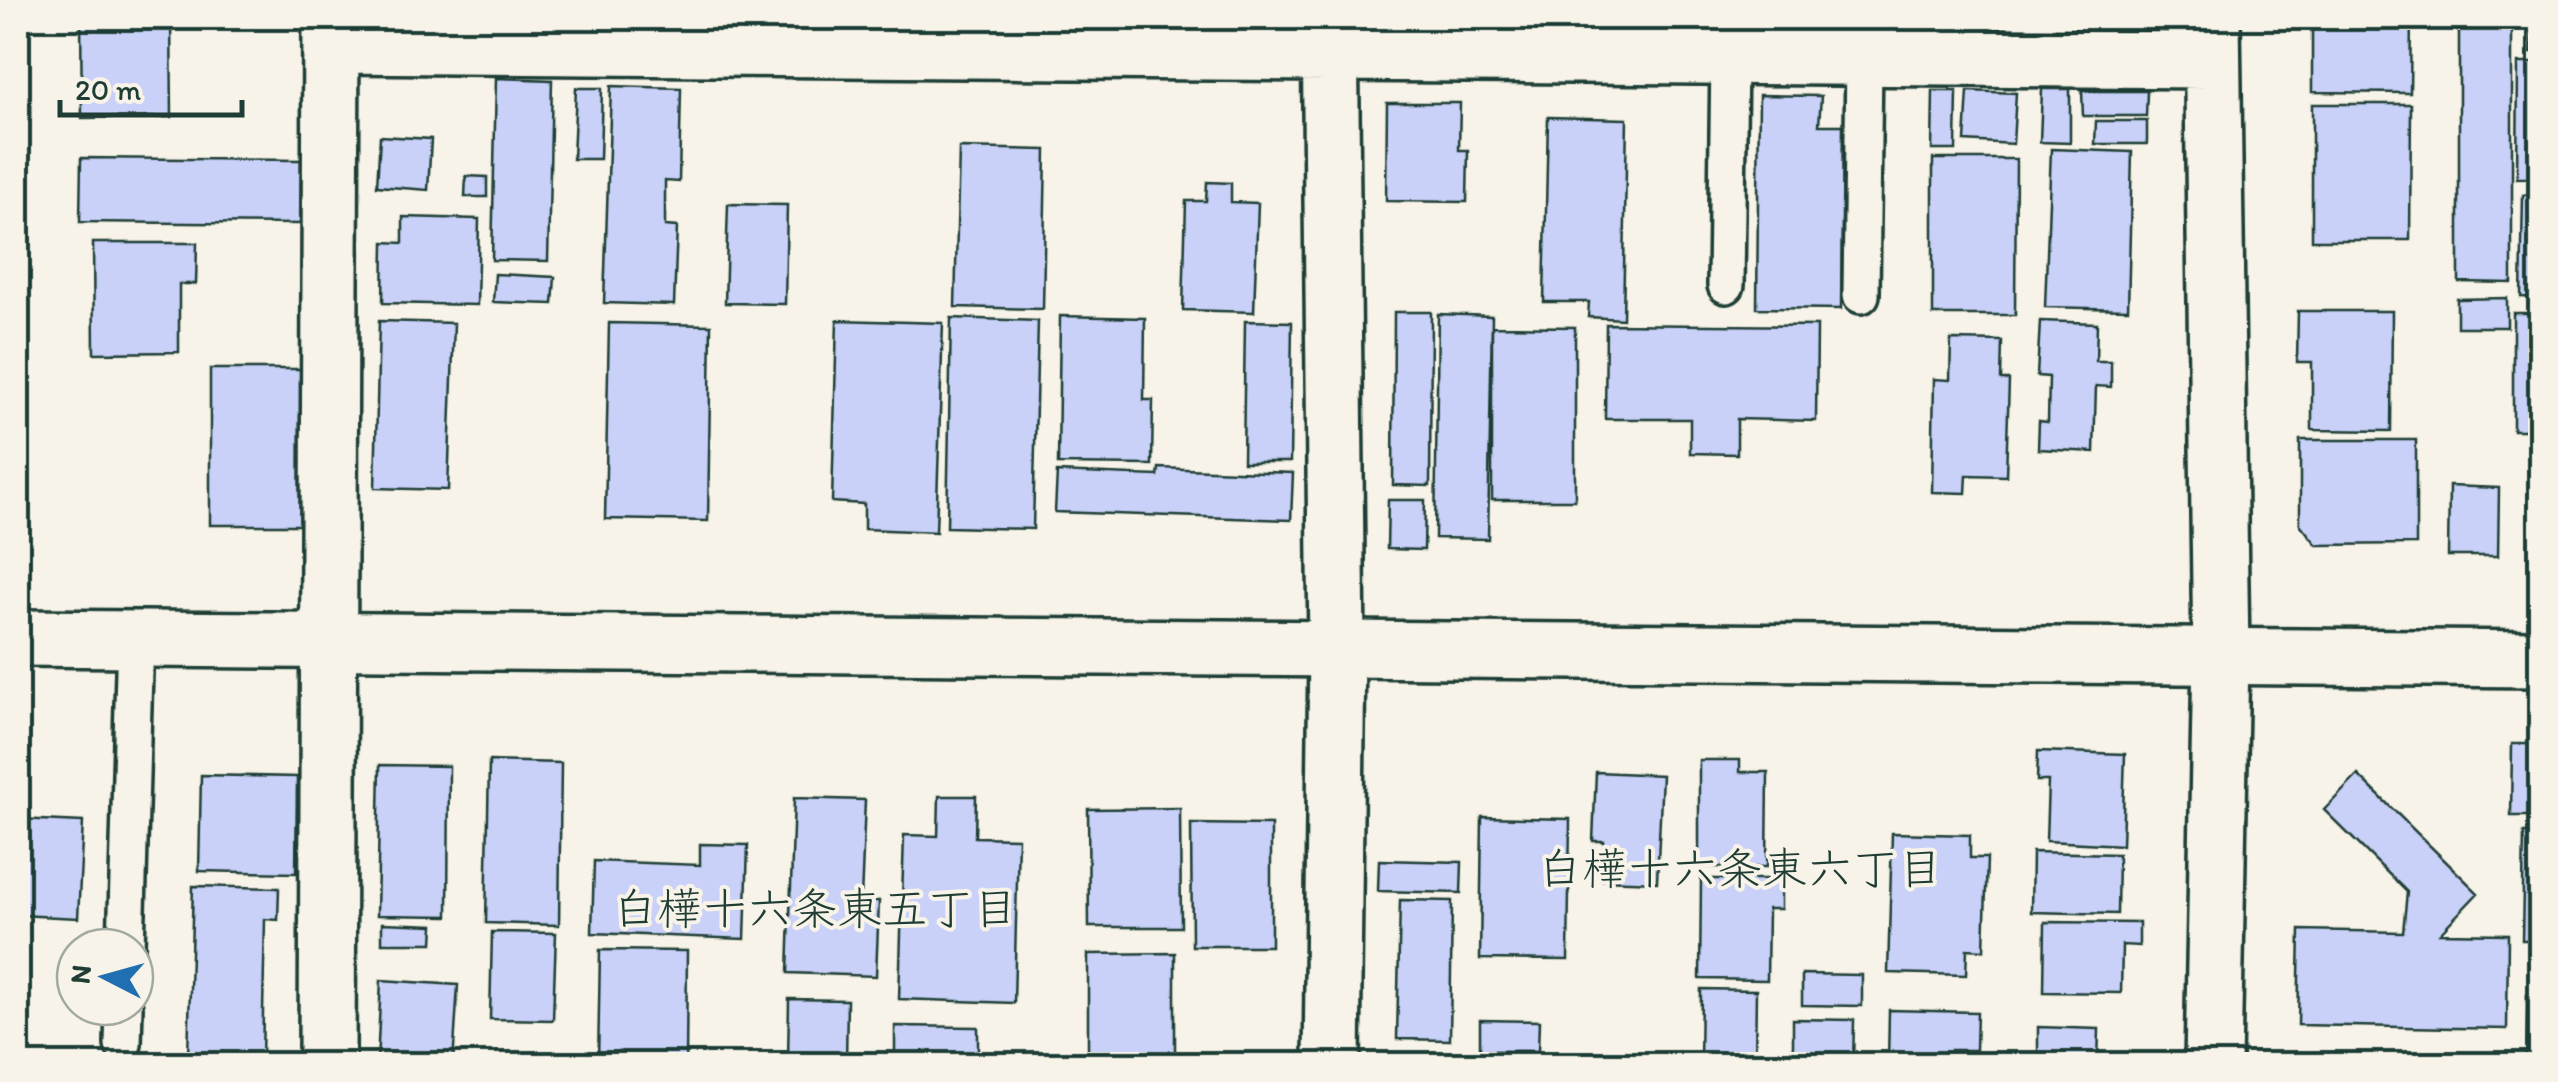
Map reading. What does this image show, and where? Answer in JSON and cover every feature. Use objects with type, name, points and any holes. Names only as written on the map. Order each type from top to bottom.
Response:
[{"type":"street","points":[[327,1064],[331,31],[1330,36],[1729,57],[1864,59],[2211,39],[2221,657],[2214,1064]]},
{"type":"street","points":[[1330,36],[1337,650],[1332,1064]]},
{"type":"street","points":[[18,638],[2540,658]]},
{"type":"lane","points":[[1726,284],[1729,57]]},
{"type":"lane","points":[[1861,295],[1864,59]]},
{"type":"lane","points":[[127,927],[135,637]]},
{"type":"lane","points":[[123,1027],[123,1044]]},
{"type":"building","points":[[81,18],[171,18],[172,117],[82,118]]},
{"type":"building","points":[[2312,18],[2411,18],[2410,93],[2312,92]]},
{"type":"building","points":[[2459,18],[2512,18],[2512,283],[2459,282]]},
{"type":"building","points":[[2532,18],[2540,18],[2540,53],[2531,53]]},
{"type":"building","points":[[2518,63],[2540,63],[2540,178],[2517,178]]},
{"type":"building","points":[[496,78],[552,80],[548,261],[492,260]]},
{"type":"building","points":[[611,86],[681,88],[679,182],[665,181],[665,226],[677,227],[674,305],[604,303]]},
{"type":"building","points":[[576,88],[602,88],[600,159],[573,159]]},
{"type":"building","points":[[2042,89],[2070,89],[2070,143],[2040,142]]},
{"type":"building","points":[[1933,91],[1957,91],[1956,150],[1932,150]]},
{"type":"building","points":[[1968,91],[2016,93],[2013,144],[1965,141]]},
{"type":"building","points":[[2082,91],[2147,91],[2146,116],[2083,116]]},
{"type":"building","points":[[1759,95],[1821,96],[1819,125],[1843,125],[1841,309],[1757,308]]},
{"type":"building","points":[[1387,103],[1460,103],[1459,150],[1468,150],[1467,202],[1386,201]]},
{"type":"building","points":[[2312,104],[2411,104],[2410,240],[2312,240]]},
{"type":"building","points":[[1548,117],[1627,119],[1623,319],[1588,317],[1589,302],[1544,302]]},
{"type":"building","points":[[2096,121],[2147,121],[2147,144],[2095,144]]},
{"type":"building","points":[[380,136],[431,139],[428,190],[377,186]]},
{"type":"building","points":[[959,148],[1046,150],[1043,309],[955,307]]},
{"type":"building","points":[[2051,149],[2132,152],[2128,309],[2045,307]]},
{"type":"building","points":[[81,158],[301,160],[300,224],[80,222]]},
{"type":"building","points":[[1933,159],[2016,159],[2015,315],[1933,315]]},
{"type":"building","points":[[466,176],[487,177],[487,197],[465,197]]},
{"type":"building","points":[[1207,182],[1231,183],[1231,202],[1258,203],[1254,312],[1183,310],[1186,201],[1206,201]]},
{"type":"building","points":[[2523,195],[2540,195],[2540,298],[2521,297]]},
{"type":"building","points":[[728,204],[787,205],[785,304],[725,303]]},
{"type":"building","points":[[403,217],[479,219],[477,305],[383,303],[384,242],[403,243]]},
{"type":"building","points":[[93,243],[197,243],[196,284],[179,284],[179,352],[94,353]]},
{"type":"building","points":[[495,274],[555,277],[553,304],[493,302]]},
{"type":"building","points":[[2507,298],[2507,327],[2457,327],[2457,299]]},
{"type":"building","points":[[2298,311],[2392,311],[2391,431],[2312,430],[2312,362],[2297,362]]},
{"type":"building","points":[[1394,312],[1431,312],[1430,486],[1393,485]]},
{"type":"building","points":[[2513,313],[2540,313],[2540,430],[2513,430]]},
{"type":"building","points":[[1438,314],[1492,316],[1488,539],[1435,538]]},
{"type":"building","points":[[1060,316],[1145,318],[1144,400],[1153,400],[1152,465],[1058,464]]},
{"type":"building","points":[[951,318],[1038,321],[1033,529],[947,527]]},
{"type":"building","points":[[837,320],[943,323],[936,532],[864,529],[864,504],[832,502]]},
{"type":"building","points":[[379,321],[454,323],[448,490],[375,488]]},
{"type":"building","points":[[1245,321],[1292,322],[1290,462],[1243,462]]},
{"type":"building","points":[[2040,321],[2097,323],[2096,361],[2111,361],[2111,387],[2096,386],[2094,452],[2038,449],[2039,421],[2048,422],[2049,377],[2037,376]]},
{"type":"building","points":[[609,323],[711,325],[708,521],[605,519]]},
{"type":"building","points":[[1606,324],[1817,326],[1816,421],[1737,419],[1737,454],[1690,453],[1690,419],[1605,419]]},
{"type":"building","points":[[1492,326],[1575,327],[1575,500],[1492,500]]},
{"type":"building","points":[[1951,340],[2002,341],[2001,380],[2009,380],[2006,476],[1967,475],[1966,493],[1932,492],[1934,379],[1950,380]]},
{"type":"building","points":[[210,369],[302,369],[301,525],[210,525]]},
{"type":"building","points":[[2300,440],[2416,440],[2416,544],[2317,545],[2300,524]]},
{"type":"building","points":[[1159,468],[1293,473],[1291,520],[1055,512],[1057,472],[1158,476]]},
{"type":"building","points":[[2449,486],[2499,488],[2498,556],[2448,556]]},
{"type":"building","points":[[1388,500],[1425,500],[1424,550],[1387,549]]},
{"type":"building","points":[[2512,744],[2539,744],[2536,816],[2511,816]]},
{"type":"building","points":[[2038,751],[2125,754],[2122,845],[2046,841],[2048,781],[2037,781]]},
{"type":"building","points":[[1699,760],[1740,760],[1740,772],[1768,772],[1767,867],[1699,867]]},
{"type":"building","points":[[489,761],[561,763],[559,925],[486,923]]},
{"type":"building","points":[[380,765],[449,766],[448,916],[377,915]]},
{"type":"building","points":[[1596,772],[1662,775],[1657,882],[1602,880],[1604,841],[1593,841]]},
{"type":"building","points":[[201,775],[297,777],[296,873],[199,871]]},
{"type":"building","points":[[2358,775],[2478,893],[2440,933],[2508,934],[2507,1029],[2298,1025],[2300,930],[2403,932],[2407,892],[2324,810]]},
{"type":"building","points":[[939,796],[976,796],[975,837],[1018,838],[1014,1003],[899,999],[904,835],[938,836]]},
{"type":"building","points":[[794,798],[865,800],[861,901],[879,901],[876,976],[788,973]]},
{"type":"building","points":[[1180,808],[1181,927],[1089,927],[1088,809]]},
{"type":"building","points":[[1482,817],[1570,819],[1568,960],[1480,959]]},
{"type":"building","points":[[18,819],[83,822],[78,918],[18,915]]},
{"type":"building","points":[[1191,824],[1271,825],[1271,946],[1192,946]]},
{"type":"building","points":[[1892,833],[1970,835],[1970,858],[1987,858],[1984,950],[1967,949],[1966,975],[1888,973]]},
{"type":"building","points":[[2524,833],[2540,834],[2540,940],[2522,940]]},
{"type":"building","points":[[700,844],[748,845],[745,939],[592,933],[594,861],[700,865]]},
{"type":"building","points":[[2032,852],[2118,854],[2117,914],[2031,912]]},
{"type":"building","points":[[1379,860],[1462,862],[1461,893],[1378,891]]},
{"type":"building","points":[[1701,879],[1781,879],[1781,909],[1768,909],[1767,980],[1700,979]]},
{"type":"building","points":[[193,886],[279,888],[278,920],[265,919],[262,1059],[188,1056]]},
{"type":"building","points":[[1400,900],[1452,901],[1450,1040],[1397,1039]]},
{"type":"building","points":[[2045,922],[2139,923],[2139,946],[2122,945],[2121,993],[2044,992]]},
{"type":"building","points":[[382,923],[434,925],[433,943],[382,943]]},
{"type":"building","points":[[492,932],[556,933],[553,1020],[490,1019]]},
{"type":"building","points":[[600,950],[687,951],[686,1064],[598,1064]]},
{"type":"building","points":[[1175,953],[1175,1058],[1088,1058],[1088,954]]},
{"type":"building","points":[[1802,974],[1862,975],[1862,1006],[1802,1005]]},
{"type":"building","points":[[381,980],[458,985],[453,1064],[377,1064]]},
{"type":"building","points":[[1701,989],[1756,990],[1755,1064],[1700,1064]]},
{"type":"building","points":[[2527,995],[2540,995],[2540,1064],[2526,1064]]},
{"type":"building","points":[[789,999],[847,1000],[846,1064],[788,1064]]},
{"type":"building","points":[[1889,1010],[1977,1012],[1976,1050],[1951,1050],[1951,1064],[1888,1064]]},
{"type":"building","points":[[1793,1019],[1854,1020],[1853,1064],[1793,1064]]},
{"type":"building","points":[[1480,1020],[1539,1021],[1538,1051],[1480,1051]]},
{"type":"building","points":[[895,1026],[978,1027],[978,1064],[895,1064]]},
{"type":"building","points":[[2038,1027],[2099,1029],[2098,1064],[2038,1064]]},
{"type":"building","points":[[1453,1057],[1543,1059],[1543,1064],[1453,1064]]},
{"type":"district","name":"白樺十六条東六丁目","points":[[1740,868]]},
{"type":"district","name":"白樺十六条東五丁目","points":[[815,908]]}]
